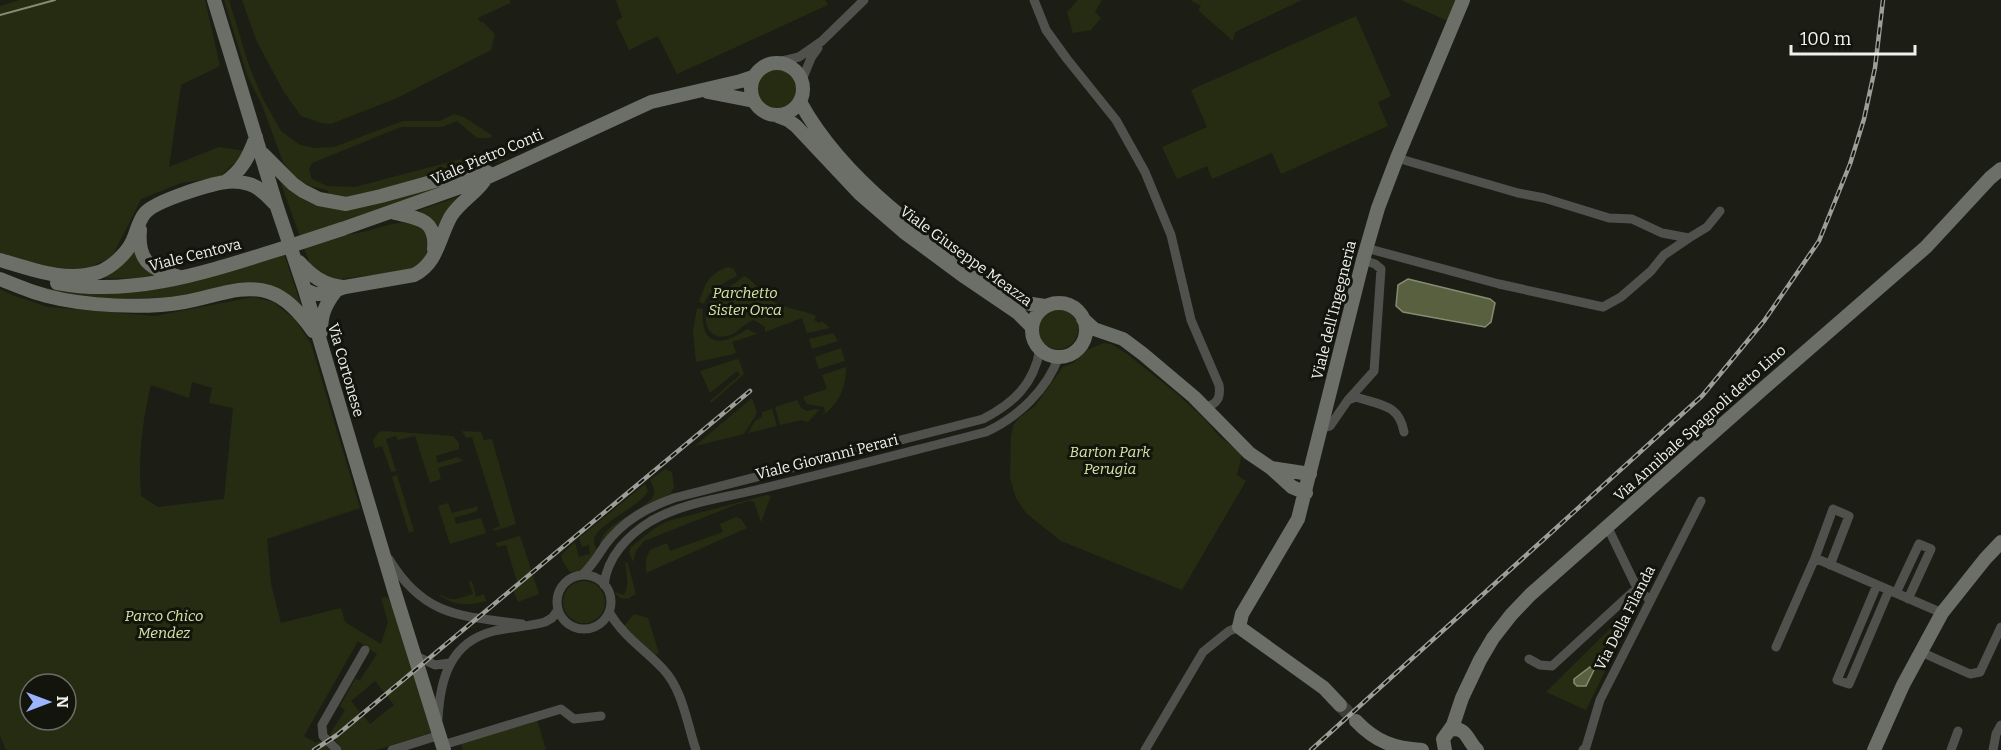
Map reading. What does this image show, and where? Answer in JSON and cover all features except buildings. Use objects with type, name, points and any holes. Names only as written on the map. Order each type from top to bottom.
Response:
[{"type":"street","name":"Via Cortonese","points":[[214,0],[277,207],[305,290],[380,544],[441,739]]},
{"type":"street","name":"Viale Pietro Conti","points":[[292,251],[342,229],[393,213],[486,178],[651,102],[741,81],[753,77],[763,66],[799,57],[822,41],[864,0]]},
{"type":"street","points":[[1034,0],[1047,30],[1128,137],[1160,206],[1171,235],[1191,320],[1220,386],[1218,400],[1212,406],[1204,407]]},
{"type":"street","name":"Viale dell'Ingegneria","points":[[1239,627],[1242,614],[1298,519],[1378,208],[1463,0]]},
{"type":"street","name":"Viale Pietro Conti","points":[[800,102],[802,80],[810,58],[822,41]]},
{"type":"street","points":[[778,62],[793,67],[802,80]]},
{"type":"street","points":[[753,77],[751,85],[754,101]]},
{"type":"street","name":"Viale Pietro Conti","points":[[694,91],[754,101],[759,108],[775,115]]},
{"type":"street","points":[[775,115],[789,112],[800,102]]},
{"type":"street","name":"Viale Giuseppe Meazza","points":[[800,102],[810,121],[827,144],[893,210],[930,239],[1013,296],[1025,303],[1045,306]]},
{"type":"street","name":"Viale Giuseppe Meazza","points":[[775,115],[796,126],[860,194],[904,232],[1018,313],[1032,327]]},
{"type":"street","points":[[0,260],[60,275],[84,276],[102,271],[126,251],[132,243],[141,219],[154,205],[225,182],[237,174],[244,165],[256,137]]},
{"type":"street","points":[[260,151],[303,191],[319,199],[346,204],[453,176],[501,171]]},
{"type":"street","points":[[1397,158],[1609,218],[1632,219],[1662,233],[1689,238]]},
{"type":"street","name":"Via Annibale Spagnoli detto Lino","points":[[1445,750],[1443,739],[1465,740],[1458,711],[1470,676],[1493,638],[1530,595],[1926,247],[1995,178],[2001,169]]},
{"type":"street","points":[[237,174],[253,172],[269,180]]},
{"type":"street","points":[[305,290],[321,294],[414,275],[423,271],[434,257],[457,208],[480,188],[486,178]]},
{"type":"street","points":[[225,182],[253,185],[277,207]]},
{"type":"street","points":[[1365,254],[1602,307],[1621,297],[1651,271],[1664,255],[1707,227],[1720,211]]},
{"type":"street","points":[[393,213],[415,217],[428,225],[435,240],[434,257]]},
{"type":"street","points":[[141,219],[139,244],[142,255],[149,265],[159,271],[182,278]]},
{"type":"street","points":[[292,251],[315,278],[340,290]]},
{"type":"street","name":"Viale Centova","points":[[0,267],[40,279],[77,286],[121,287],[182,278],[234,263],[292,251]]},
{"type":"street","points":[[1320,429],[1330,426],[1348,400],[1374,370],[1381,269],[1365,254]]},
{"type":"street","points":[[0,279],[48,296],[94,303],[141,306],[183,303],[240,290],[270,292],[303,315],[321,343]]},
{"type":"street","points":[[321,343],[322,312],[327,301],[340,290]]},
{"type":"street","points":[[1104,334],[1082,342],[1073,352],[1052,356],[1040,349],[1035,342],[1032,327],[1039,312],[1045,306],[1062,303],[1071,306],[1094,329],[1123,339],[1143,354],[1204,407],[1249,453],[1271,468],[1292,487],[1305,493]]},
{"type":"street","points":[[1082,342],[1085,326],[1083,318]]},
{"type":"street","name":"Viale Giovanni Perari","points":[[582,575],[618,530],[632,518],[657,504],[983,419],[1017,396],[1033,375],[1040,349]]},
{"type":"street","name":"Viale Giovanni Perari","points":[[604,585],[605,572],[617,551],[631,536],[651,521],[680,507],[986,432],[1009,420],[1027,405],[1056,366],[1059,356]]},
{"type":"street","points":[[1348,400],[1356,397],[1394,410],[1402,420],[1404,432]]},
{"type":"street","points":[[1271,468],[1310,474]]},
{"type":"street","name":"Via Della Filanda","points":[[1582,750],[1586,747],[1600,700],[1701,501]]},
{"type":"street","points":[[1776,647],[1815,558],[1833,509],[1849,516],[1830,565]]},
{"type":"street","points":[[1608,528],[1637,588],[1650,600]]},
{"type":"street","points":[[1874,750],[1903,685],[1942,614],[2001,542]]},
{"type":"street","points":[[380,544],[397,573],[415,593],[440,610],[455,615],[535,625]]},
{"type":"street","points":[[1877,585],[1837,680],[1849,684],[1892,592],[1919,544],[1931,549],[1908,599]]},
{"type":"street","points":[[1815,558],[1942,614]]},
{"type":"street","points":[[582,575],[598,579],[604,585],[610,597],[609,612],[602,622],[582,629],[572,626],[563,619],[558,610],[557,599],[560,589],[572,578],[582,575]]},
{"type":"street","points":[[1529,659],[1540,665],[1552,666],[1637,588]]},
{"type":"street","points":[[441,739],[441,685],[450,663],[462,649],[484,634],[545,622],[552,618],[558,610]]},
{"type":"street","points":[[609,612],[622,631],[664,670],[677,688],[696,750]]},
{"type":"street","points":[[1145,750],[1203,652],[1229,631],[1239,627],[1324,688],[1340,705]]},
{"type":"street","points":[[1921,652],[1970,674],[1980,672],[2001,627]]},
{"type":"street","points":[[337,750],[323,736],[321,729],[364,650]]},
{"type":"street","points":[[414,655],[435,665],[450,663]]},
{"type":"street","points":[[392,750],[561,709],[574,719],[601,716]]},
{"type":"street","points":[[1356,721],[1368,734],[1383,743],[1422,750]]},
{"type":"street","points":[[1993,750],[1996,734],[2001,725]]},
{"type":"street","points":[[1951,750],[1958,730]]},
{"type":"green space","points":[[20,0],[205,0],[220,66],[181,85],[169,167],[219,147],[246,151],[218,178],[181,183],[141,199],[112,257],[86,269],[64,271],[0,253],[0,6]]},
{"type":"green space","points":[[224,0],[229,0],[249,66],[263,99],[281,131],[300,145],[316,148],[334,147],[403,121],[440,121],[454,114],[464,117],[493,136],[477,138],[457,121],[442,127],[401,127],[312,163],[309,169],[312,179],[327,186],[355,187],[457,160],[497,154],[505,147],[507,156],[505,160],[334,200],[327,190],[310,186],[296,178],[283,162],[262,105],[247,75]]},
{"type":"green space","points":[[242,0],[510,0],[510,3],[478,18],[495,34],[491,50],[397,98],[331,124],[301,116],[284,92],[257,42]]},
{"type":"green space","points":[[616,0],[825,0],[828,5],[677,74],[658,36],[629,50],[616,22],[622,17]]},
{"type":"green space","points":[[1078,0],[1102,0],[1095,12],[1101,18],[1091,30],[1073,33],[1067,12]]},
{"type":"green space","points":[[1190,0],[1302,0],[1235,32],[1233,41],[1198,10],[1201,6]]},
{"type":"green space","points":[[1401,0],[1457,0],[1448,21]]},
{"type":"green space","points":[[1356,16],[1391,96],[1378,102],[1388,126],[1281,174],[1272,153],[1212,179],[1207,166],[1177,179],[1162,147],[1207,127],[1191,90]]},
{"type":"green space","points":[[777,67],[785,68],[792,73],[797,80],[797,96],[792,103],[785,108],[777,109],[769,108],[762,103],[757,96],[756,88],[757,80],[762,73],[769,68]]},
{"type":"green space","points":[[463,178],[336,233],[359,233],[392,224],[413,223],[422,227],[431,237],[428,258],[411,270],[333,280],[325,279],[310,264],[280,181],[284,181],[325,206]]},
{"type":"green space","points":[[463,195],[439,230],[419,212],[420,210]]},
{"type":"green space","points":[[132,248],[157,276],[141,279],[103,278],[103,276]]},
{"type":"green space","points":[[284,254],[302,308],[282,294],[110,299],[50,291],[0,273],[58,290],[116,293],[173,286]]},
{"type":"green space","points":[[728,267],[734,269],[737,276],[713,290],[704,304],[699,302],[712,276]]},
{"type":"green space","name":"Parchetto Sister Orca","points":[[744,276],[774,302],[816,316],[814,320],[819,323],[822,321],[830,328],[807,333],[802,318],[765,332],[765,327],[754,320],[731,335],[722,337],[714,334],[706,321],[709,303]]},
{"type":"green space","name":"Parco Chico Mendez","points":[[0,289],[48,307],[155,316],[253,297],[273,302],[295,319],[311,344],[360,508],[267,539],[271,584],[281,623],[341,608],[345,622],[381,644],[388,622],[381,598],[387,597],[393,606],[433,732],[377,750],[343,750],[330,734],[345,710],[340,706],[355,679],[360,680],[377,654],[358,641],[304,736],[316,743],[320,741],[330,750],[6,750],[0,736]],"holes":[[[192,382],[212,388],[209,403],[233,408],[224,499],[158,507],[141,496],[142,440],[151,385],[189,398]],[[375,681],[394,705],[370,724],[351,701]]]},
{"type":"green space","points":[[697,308],[703,309],[705,331],[714,340],[729,339],[747,329],[757,334],[732,342],[736,352],[734,354],[696,362],[693,331]]},
{"type":"green space","points":[[1058,309],[1066,310],[1072,315],[1077,321],[1077,337],[1072,343],[1066,348],[1058,349],[1050,348],[1044,343],[1039,337],[1038,329],[1039,321],[1044,315],[1050,310]]},
{"type":"green space","points":[[833,333],[838,341],[812,349],[809,339]]},
{"type":"green space","name":"Barton Park Perugia","points":[[1104,343],[1111,344],[1127,354],[1177,394],[1204,418],[1219,436],[1242,454],[1237,475],[1246,481],[1182,590],[1061,541],[1026,513],[1016,498],[1010,478],[1011,435],[1014,424],[1035,406],[1063,367],[1073,363],[1087,350]]},
{"type":"green space","points":[[841,348],[845,361],[819,369],[815,357]]},
{"type":"green space","points":[[737,359],[744,374],[711,403],[710,401],[740,375],[737,371],[710,393],[700,371]]},
{"type":"green space","points":[[846,367],[845,382],[840,395],[833,406],[822,416],[825,412],[824,407],[807,404],[803,397],[827,389],[822,375]]},
{"type":"green space","points":[[752,398],[757,413],[744,434],[695,446]]},
{"type":"green space","points":[[797,400],[801,408],[807,411],[819,410],[808,422],[802,420],[780,425],[775,407]]},
{"type":"green space","points":[[772,409],[777,426],[748,433],[755,421],[762,417],[762,412]]},
{"type":"green space","points":[[462,431],[481,432],[484,440],[492,439],[516,524],[494,531],[493,529],[500,526],[472,437],[466,438]]},
{"type":"green space","points":[[379,432],[453,436],[459,443],[459,449],[436,456],[438,463],[458,457],[463,461],[438,468],[441,479],[430,483],[415,436],[398,440],[396,436],[386,439],[396,471],[391,472],[382,446],[375,448],[373,440]]},
{"type":"green space","points":[[665,469],[672,472],[674,487],[671,493],[656,502],[603,545],[600,543],[603,535],[610,528],[651,499],[654,491],[650,480]]},
{"type":"green space","points":[[397,475],[414,531],[409,533],[392,477]]},
{"type":"green space","points":[[645,484],[648,491],[643,497],[608,523],[595,536],[594,543],[598,551],[582,571],[570,572],[561,555],[575,542],[579,557],[590,554],[589,545],[582,547],[579,538]]},
{"type":"green space","points":[[767,495],[771,496],[761,522],[754,502],[735,505],[644,541],[636,551],[633,562],[629,552],[631,547],[668,521]]},
{"type":"green space","points":[[448,503],[452,513],[478,506],[477,511],[454,518],[456,524],[481,518],[486,533],[450,544],[438,506]]},
{"type":"green space","points":[[736,517],[741,519],[747,528],[646,573],[646,559],[650,550],[667,543],[670,551],[723,532],[720,524]]},
{"type":"green space","points":[[520,536],[539,594],[518,602],[511,585],[517,582],[506,545],[497,547],[496,543]]},
{"type":"green space","points":[[625,561],[628,564],[636,594],[628,599],[620,598],[614,592],[624,595],[626,591]]},
{"type":"green space","points":[[472,581],[476,597],[484,594],[486,601],[463,604],[440,596],[453,599],[473,594],[469,582]]},
{"type":"green space","points":[[584,581],[592,582],[599,587],[604,594],[604,610],[599,617],[592,622],[584,623],[576,622],[569,617],[564,610],[563,602],[564,594],[569,587],[576,582]]},
{"type":"green space","points":[[1632,607],[1635,609],[1586,710],[1546,692]]},
{"type":"green space","points":[[634,614],[648,618],[659,653],[653,656],[623,627]]},
{"type":"green space","points":[[537,720],[546,750],[463,750],[461,744]]},
{"type":"shaded area","points":[[1408,279],[1490,299],[1495,303],[1491,322],[1485,327],[1403,312],[1396,306],[1398,285]]},
{"type":"shaded area","points":[[1590,667],[1594,670],[1586,686],[1577,686],[1574,679]]},
{"type":"waterway","points":[[0,15],[55,0]]},
{"type":"tunnel","points":[[1340,705],[1356,721]]},
{"type":"railway","points":[[1311,750],[1702,396],[1764,321],[1819,241],[1850,164],[1864,119],[1875,68],[1883,0]]},
{"type":"railway","points":[[314,750],[337,735],[750,391]]}]
